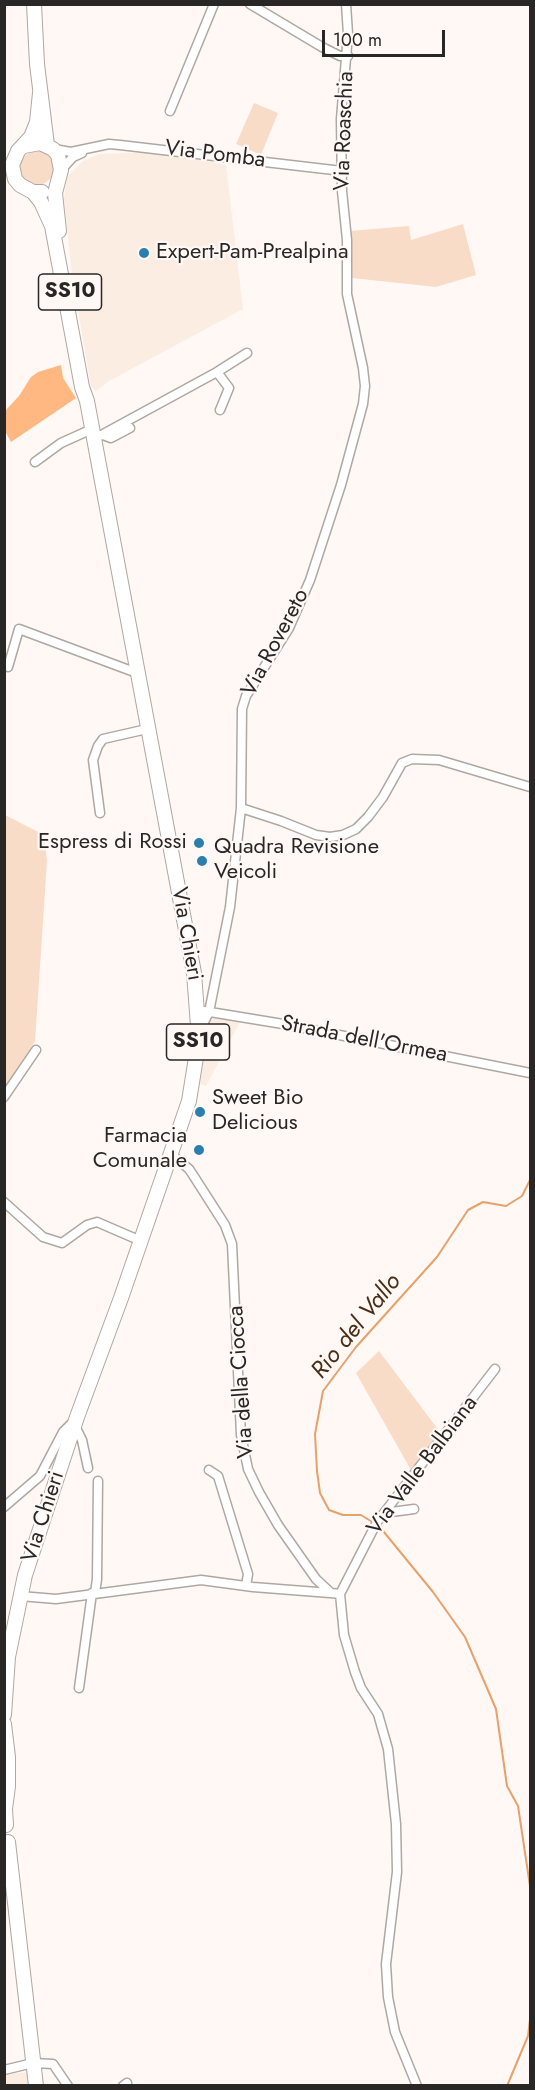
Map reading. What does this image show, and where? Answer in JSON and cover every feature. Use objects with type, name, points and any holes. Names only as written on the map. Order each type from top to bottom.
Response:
[{"type":"main road","points":[[34,4],[40,93],[50,147]]},
{"type":"main road","name":"Via Chieri","points":[[4,1715],[8,1657],[30,1557],[172,1155],[189,1101],[203,1010],[147,729],[96,434],[82,387],[52,226],[41,202],[33,192],[20,185],[13,172],[14,157],[31,137],[37,122],[40,93]]},
{"type":"main road","points":[[24,146],[32,143],[50,147],[58,155],[62,170]]},
{"type":"main road","name":"Via Chieri","points":[[62,170],[56,183],[56,214],[88,388],[88,406]]},
{"type":"main road","points":[[33,192],[50,189],[56,183]]},
{"type":"main road","points":[[4,1724],[8,1767],[5,1825],[9,1833],[6,1845],[13,1880],[13,1897],[36,2085]]},
{"type":"main road","points":[[4,1873],[13,1897]]},
{"type":"street","points":[[170,111],[214,4]]},
{"type":"street","points":[[250,4],[322,47],[340,56],[348,56]]},
{"type":"street","name":"Via Roaschia","points":[[346,4],[348,56],[341,119],[346,258]]},
{"type":"street","name":"Via Pomba","points":[[50,147],[71,152],[109,144],[342,171]]},
{"type":"street","name":"Via Pomba","points":[[62,170],[73,158],[88,149]]},
{"type":"street","name":"Via Rovereto","points":[[203,1010],[230,908],[241,808],[241,726],[246,696],[289,628],[310,580],[341,485],[363,404],[365,386],[363,368],[347,294],[346,258]]},
{"type":"street","points":[[35,462],[61,444],[96,434],[217,372],[248,353]]},
{"type":"street","points":[[217,372],[229,388],[220,410]]},
{"type":"street","points":[[96,434],[111,438],[130,428]]},
{"type":"street","points":[[8,667],[19,629],[137,673]]},
{"type":"street","points":[[100,813],[93,760],[98,746],[103,739],[147,729]]},
{"type":"street","points":[[241,808],[316,835],[330,837],[343,835],[356,829],[368,817],[383,797],[402,763],[411,759],[424,758],[531,787]]},
{"type":"street","name":"Strada dell'Ormea","points":[[203,1010],[531,1073]]},
{"type":"street","points":[[4,1097],[36,1050]]},
{"type":"street","name":"Via della Ciocca","points":[[172,1155],[189,1169],[225,1225],[232,1244],[241,1435],[248,1468],[278,1525],[316,1579],[336,1593]]},
{"type":"street","points":[[4,1202],[43,1237],[62,1243],[87,1225],[97,1222],[141,1241]]},
{"type":"street","name":"Via Valle Balbiana","points":[[336,1593],[384,1513],[495,1369]]},
{"type":"street","points":[[4,1507],[40,1476],[63,1432],[76,1422]]},
{"type":"street","name":"Via Chieri","points":[[76,1422],[88,1468]]},
{"type":"street","points":[[209,1470],[218,1476],[248,1574],[246,1586]]},
{"type":"street","points":[[79,1688],[94,1593],[98,1481]]},
{"type":"street","points":[[384,1513],[414,1509]]},
{"type":"street","points":[[20,1596],[56,1599],[201,1580],[336,1593],[355,1672],[361,1688],[378,1714],[388,1749],[396,1824],[397,1872],[386,1964],[388,1997],[400,2049],[417,2085]]},
{"type":"street","points":[[4,2070],[33,2062],[53,2064],[68,2085]]},
{"type":"shaded area","points":[[254,103],[278,113],[261,155],[236,144]]},
{"type":"shaded area","points":[[37,151],[49,156],[54,168],[49,180],[37,185],[25,180],[20,168],[25,156]]},
{"type":"shaded area","points":[[158,152],[226,165],[243,309],[109,381],[96,391],[91,386],[72,275],[64,199],[67,177],[83,161],[99,154]]},
{"type":"shaded area","points":[[463,224],[476,275],[436,287],[352,278],[350,231],[409,226],[411,240]]},
{"type":"shaded area","points":[[61,365],[63,378],[76,398],[11,442],[5,431],[5,411],[19,396],[31,377],[38,372]]},
{"type":"shaded area","points":[[5,815],[44,835],[47,861],[35,1041],[7,1084],[4,1083]]},
{"type":"shaded area","points":[[210,1017],[240,1022],[206,1086],[200,1084]]},
{"type":"shaded area","points":[[379,1351],[440,1432],[411,1470],[356,1373]]},
{"type":"shaded area","points":[[28,2072],[30,2085],[5,2085],[4,2075]]},
{"type":"waterway","name":"Rio del Vallo","points":[[374,1523],[361,1515],[343,1515],[329,1510],[320,1493],[315,1434],[323,1391],[356,1347],[437,1257],[468,1210],[483,1202],[506,1206],[522,1196],[530,1180]]},
{"type":"waterway","name":"Rio del Vallo","points":[[379,1526],[433,1592],[465,1637],[496,1709],[507,1786],[518,1806],[530,1886]]},
{"type":"waterway","name":"Rio del Vallo","points":[[507,2086],[528,2036],[530,2019]]},
{"type":"place","name":"Expert-Pam-Prealpina","points":[[144,253]]},
{"type":"place","name":"Espress di Rossi","points":[[199,843]]},
{"type":"place","name":"Quadra Revisione Veicoli","points":[[202,861]]},
{"type":"place","name":"Sweet Bio Delicious","points":[[200,1112]]},
{"type":"place","name":"Farmacia Comunale","points":[[199,1150]]}]
